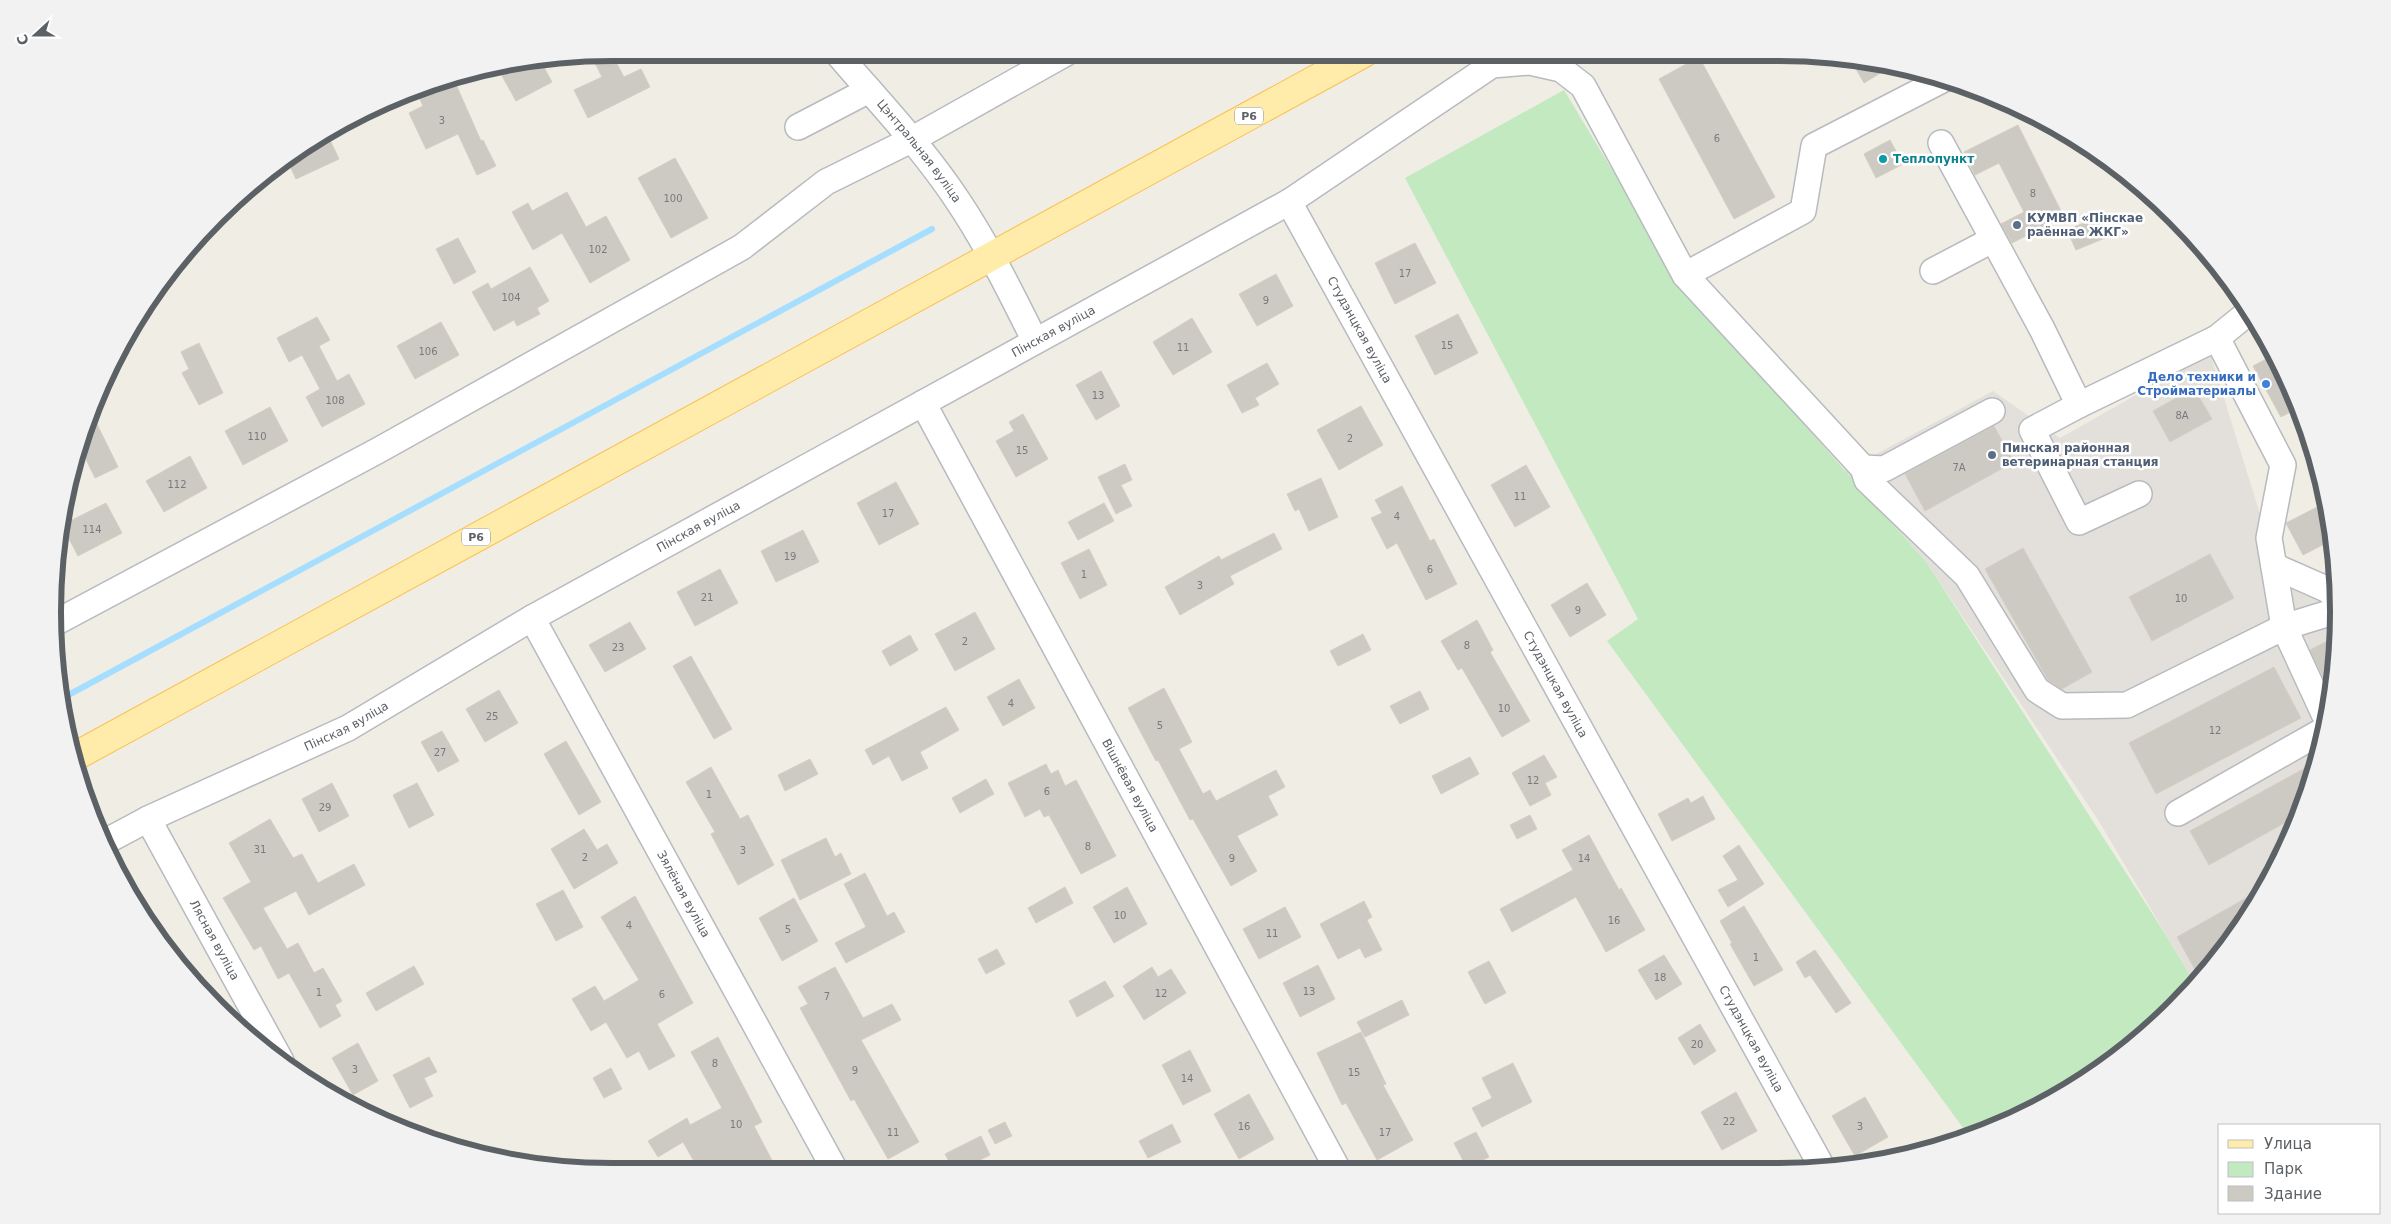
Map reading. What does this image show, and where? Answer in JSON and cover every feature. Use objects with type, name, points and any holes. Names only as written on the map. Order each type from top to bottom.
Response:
[{"type":"main road","name":"Р6","points":[[80,754],[1349,61]]},
{"type":"street","name":"Цэнтральная вуліца","points":[[845,61],[911,140],[957,200],[992,256],[1035,341]]},
{"type":"street","points":[[61,620],[380,450],[742,247],[826,182],[911,140],[1052,61]]},
{"type":"street","name":"Пінская вуліца","points":[[110,839],[148,819],[348,728],[532,618],[1289,202],[1492,65],[1530,62],[1562,69],[1583,86],[1685,275]]},
{"type":"street","points":[[1935,84],[1814,146],[1803,211],[1685,275],[1863,468],[1867,480],[1967,576],[2037,690],[2062,706],[2127,705],[2284,627],[2330,597]]},
{"type":"street","points":[[798,127],[869,90]]},
{"type":"street","points":[[1942,143],[1992,240],[2042,329],[2078,405]]},
{"type":"street","name":"Студэнцкая вуліца","points":[[1289,202],[1819,1162]]},
{"type":"street","points":[[1933,271],[1992,240]]},
{"type":"street","points":[[2138,494],[2080,522],[2032,430],[2078,405],[2217,338],[2243,317]]},
{"type":"street","points":[[2217,338],[2283,465],[2270,538],[2274,566],[2284,627],[2321,707]]},
{"type":"street","name":"Вішнёвая вуліца","points":[[923,403],[1334,1163]]},
{"type":"street","points":[[1863,468],[1884,469],[1992,411]]},
{"type":"street","points":[[2274,566],[2329,593]]},
{"type":"street","name":"Зялёная вуліца","points":[[532,618],[831,1163]]},
{"type":"street","points":[[2178,813],[2315,735]]},
{"type":"street","name":"Лясная вуліца","points":[[148,819],[272,1045]]},
{"type":"shaded area","points":[[2210,353],[2259,511],[2296,586],[2328,569],[2329,648],[2325,684],[2311,755],[2301,789],[2273,856],[2256,887],[2237,918],[2191,977],[2100,823],[1927,563],[1845,471],[1993,391],[2060,438]]},
{"type":"green space","points":[[1564,90],[1683,288],[1927,563],[2164,932],[2191,977],[2142,1026],[2085,1070],[2054,1089],[2023,1106],[1965,1131],[1607,641],[1638,619],[1405,178]]},
{"type":"building","points":[[594,61],[615,61],[624,77],[641,69],[650,87],[588,118],[574,90],[602,77]]},
{"type":"building","points":[[1692,61],[1701,61],[1775,197],[1734,219],[1659,79]]},
{"type":"building","points":[[543,66],[552,82],[516,101],[500,73]]},
{"type":"building","points":[[1855,67],[1883,71],[1864,83]]},
{"type":"building","points":[[456,84],[481,141],[483,140],[496,166],[477,175],[458,134],[426,149],[409,113],[423,106],[419,97]]},
{"type":"building","points":[[2018,125],[2064,217],[2012,243],[2001,224],[2024,212],[1999,163],[1975,175],[1964,152]]},
{"type":"building","points":[[330,140],[339,159],[296,179],[290,166]]},
{"type":"building","name":"Теплопункт","points":[[1890,140],[1903,164],[1876,178],[1864,154]]},
{"type":"building","points":[[675,158],[708,218],[671,238],[638,178]]},
{"type":"building","points":[[567,192],[586,227],[606,216],[630,260],[590,283],[562,233],[533,250],[512,212],[528,203],[532,211]]},
{"type":"building","points":[[2096,218],[2105,238],[2076,250],[2067,230]]},
{"type":"building","points":[[458,238],[476,272],[454,284],[436,249]]},
{"type":"building","points":[[1415,243],[1436,283],[1395,304],[1375,263]]},
{"type":"building","points":[[530,267],[549,301],[537,308],[540,314],[517,326],[514,320],[494,331],[472,292],[488,283],[491,289]]},
{"type":"building","points":[[1276,274],[1293,306],[1257,326],[1239,294]]},
{"type":"building","points":[[1458,314],[1478,353],[1435,375],[1415,336]]},
{"type":"building","points":[[317,317],[330,340],[319,346],[337,381],[349,374],[365,404],[322,427],[306,397],[320,389],[302,355],[289,362],[277,338]]},
{"type":"building","points":[[1192,318],[1212,352],[1173,375],[1153,342]]},
{"type":"building","points":[[441,322],[459,355],[415,379],[397,346]]},
{"type":"building","points":[[199,343],[223,393],[199,405],[182,373],[189,369],[181,352]]},
{"type":"building","points":[[2268,358],[2292,411],[2281,417],[2253,366]]},
{"type":"building","points":[[1267,363],[1279,384],[1255,398],[1259,405],[1242,413],[1227,385]]},
{"type":"building","points":[[1101,371],[1120,406],[1096,420],[1076,385]]},
{"type":"building","points":[[2194,388],[2212,419],[2170,442],[2153,411]]},
{"type":"building","points":[[1361,406],[1383,445],[1339,470],[1317,430]]},
{"type":"building","points":[[270,407],[288,441],[243,465],[225,431]]},
{"type":"building","points":[[1023,414],[1048,459],[1016,477],[996,441],[1014,431],[1009,422]]},
{"type":"building","points":[[95,421],[118,467],[95,478],[84,455]]},
{"type":"building","points":[[1994,426],[2014,462],[1925,511],[1905,474]]},
{"type":"building","points":[[190,456],[207,488],[164,512],[146,481]]},
{"type":"building","points":[[1125,464],[1132,480],[1121,485],[1132,506],[1116,514],[1098,477]]},
{"type":"building","points":[[1526,465],[1550,507],[1515,527],[1491,485]]},
{"type":"building","points":[[1321,478],[1338,517],[1309,531],[1299,509],[1295,511],[1287,494]]},
{"type":"building","points":[[896,482],[919,524],[879,545],[857,503]]},
{"type":"building","points":[[1402,486],[1430,541],[1434,539],[1457,584],[1426,600],[1397,543],[1387,549],[1371,518],[1382,513],[1375,500]]},
{"type":"building","points":[[106,503],[122,533],[78,556],[67,535],[69,521]]},
{"type":"building","points":[[1104,503],[1114,521],[1078,540],[1068,522]]},
{"type":"building","points":[[2319,506],[2325,543],[2303,555],[2286,523]]},
{"type":"building","points":[[803,530],[819,562],[776,582],[761,551]]},
{"type":"building","points":[[1274,533],[1282,549],[1230,576],[1234,584],[1180,615],[1165,587],[1219,556],[1221,560]]},
{"type":"building","points":[[2023,548],[2092,672],[2062,689],[2048,680],[1985,569]]},
{"type":"building","points":[[1089,549],[1107,585],[1080,599],[1061,563]]},
{"type":"building","points":[[2210,554],[2234,598],[2152,641],[2129,597]]},
{"type":"building","points":[[720,569],[738,603],[695,626],[677,592]]},
{"type":"building","points":[[1587,583],[1606,615],[1570,637],[1551,605]]},
{"type":"building","points":[[975,612],[995,649],[955,671],[935,634]]},
{"type":"building","points":[[1477,620],[1493,650],[1490,652],[1530,721],[1502,737],[1462,668],[1458,670],[1441,641]]},
{"type":"building","points":[[630,622],[646,649],[605,672],[589,645]]},
{"type":"building","points":[[1363,634],[1371,650],[1338,666],[1330,651]]},
{"type":"building","points":[[910,635],[918,650],[890,666],[882,651]]},
{"type":"building","points":[[2329,640],[2325,681],[2310,650]]},
{"type":"building","points":[[691,656],[732,729],[714,739],[673,666]]},
{"type":"building","points":[[2274,667],[2301,718],[2156,794],[2129,743]]},
{"type":"building","points":[[1019,679],[1035,708],[1003,726],[987,697]]},
{"type":"building","points":[[1164,688],[1192,742],[1179,749],[1203,794],[1210,790],[1216,801],[1276,770],[1285,787],[1268,796],[1278,815],[1237,836],[1257,871],[1231,886],[1193,819],[1190,820],[1128,708]]},
{"type":"building","points":[[499,690],[518,723],[485,742],[466,709]]},
{"type":"building","points":[[1420,691],[1429,709],[1400,724],[1390,706]]},
{"type":"building","points":[[946,707],[959,730],[920,752],[928,768],[902,781],[889,756],[873,765],[865,750]]},
{"type":"building","points":[[442,731],[459,761],[438,772],[421,742]]},
{"type":"building","points":[[566,741],[601,802],[579,815],[544,754]]},
{"type":"building","points":[[1544,755],[1557,777],[1545,783],[1551,795],[1530,806],[1512,773]]},
{"type":"building","points":[[1470,757],[1479,774],[1441,794],[1432,776]]},
{"type":"building","points":[[810,759],[818,774],[785,791],[778,775]]},
{"type":"building","points":[[1046,764],[1051,774],[1058,770],[1065,786],[1076,780],[1116,856],[1081,874],[1049,815],[1044,817],[1040,809],[1025,817],[1008,783]]},
{"type":"building","points":[[711,767],[740,819],[748,815],[774,865],[738,885],[711,834],[715,832],[686,782]]},
{"type":"building","points":[[2308,767],[2289,820],[2209,865],[2190,831]]},
{"type":"building","points":[[986,779],[994,794],[960,813],[952,798]]},
{"type":"building","points":[[332,783],[349,816],[319,832],[302,799]]},
{"type":"building","points":[[417,783],[434,815],[409,828],[393,795]]},
{"type":"building","points":[[1703,796],[1715,819],[1672,841],[1658,814],[1688,798],[1691,803]]},
{"type":"building","points":[[1530,815],[1537,829],[1517,839],[1510,825]]},
{"type":"building","points":[[270,819],[293,858],[302,854],[318,883],[354,864],[365,885],[309,915],[296,891],[263,908],[287,949],[298,943],[314,973],[323,968],[342,1001],[335,1005],[341,1016],[320,1028],[289,973],[278,979],[261,946],[254,950],[223,898],[251,882],[229,843]]},
{"type":"building","points":[[584,829],[597,850],[607,844],[618,863],[574,889],[551,849]]},
{"type":"building","points":[[1589,835],[1619,890],[1621,888],[1645,930],[1606,952],[1576,897],[1512,932],[1500,909],[1573,870],[1562,850]]},
{"type":"building","points":[[826,838],[835,857],[841,853],[851,874],[800,900],[781,860]]},
{"type":"building","points":[[1739,845],[1764,884],[1728,907],[1718,890],[1738,880],[1723,856]]},
{"type":"building","points":[[865,873],[887,916],[894,912],[905,932],[846,963],[835,943],[866,927],[844,884]]},
{"type":"building","points":[[1065,887],[1073,903],[1036,923],[1028,908]]},
{"type":"building","points":[[1127,887],[1147,924],[1114,943],[1093,907]]},
{"type":"building","points":[[563,890],[583,927],[556,941],[536,904]]},
{"type":"building","points":[[2251,895],[2237,918],[2196,971],[2177,937]]},
{"type":"building","points":[[635,896],[693,1003],[657,1024],[675,1056],[649,1070],[639,1051],[627,1058],[606,1022],[591,1031],[572,999],[595,986],[604,1001],[639,980],[601,917]]},
{"type":"building","points":[[794,898],[818,941],[782,961],[759,918]]},
{"type":"building","points":[[1364,901],[1372,917],[1367,920],[1382,950],[1365,958],[1360,948],[1338,959],[1320,924]]},
{"type":"building","points":[[1744,906],[1783,970],[1754,986],[1730,944],[1732,943],[1720,921]]},
{"type":"building","points":[[1285,907],[1301,937],[1259,959],[1243,929]]},
{"type":"building","points":[[997,949],[1005,964],[986,974],[978,959]]},
{"type":"building","points":[[1815,950],[1851,1003],[1836,1013],[1810,975],[1805,978],[1796,962]]},
{"type":"building","points":[[1664,955],[1682,984],[1656,1000],[1638,970]]},
{"type":"building","points":[[1489,961],[1506,993],[1485,1004],[1468,972]]},
{"type":"building","points":[[1318,965],[1335,999],[1300,1017],[1283,983]]},
{"type":"building","points":[[414,966],[424,984],[376,1011],[366,993]]},
{"type":"building","points":[[835,967],[863,1018],[892,1004],[901,1020],[861,1040],[919,1142],[888,1159],[854,1099],[851,1101],[800,1008],[808,1004],[798,987]]},
{"type":"building","points":[[1152,967],[1158,977],[1171,969],[1186,993],[1144,1020],[1123,986]]},
{"type":"building","points":[[1105,981],[1114,996],[1077,1017],[1069,1001]]},
{"type":"building","points":[[1402,1000],[1409,1015],[1365,1037],[1357,1022]]},
{"type":"building","points":[[1700,1024],[1716,1051],[1694,1065],[1678,1038]]},
{"type":"building","points":[[1361,1032],[1386,1084],[1383,1085],[1413,1140],[1377,1160],[1346,1103],[1342,1105],[1317,1053]]},
{"type":"building","points":[[718,1037],[762,1122],[754,1126],[773,1163],[695,1163],[683,1142],[658,1157],[648,1141],[687,1118],[690,1125],[722,1108],[691,1052]]},
{"type":"building","points":[[358,1043],[378,1081],[353,1095],[332,1058]]},
{"type":"building","points":[[1190,1050],[1211,1091],[1183,1105],[1162,1065]]},
{"type":"building","points":[[429,1057],[437,1072],[424,1078],[433,1096],[410,1108],[393,1075]]},
{"type":"building","points":[[1513,1063],[1532,1102],[1482,1127],[1472,1108],[1492,1098],[1482,1078]]},
{"type":"building","points":[[611,1068],[622,1089],[604,1098],[593,1078]]},
{"type":"building","points":[[1736,1092],[1757,1131],[1722,1150],[1701,1112]]},
{"type":"building","points":[[1249,1094],[1274,1139],[1239,1159],[1214,1114]]},
{"type":"building","points":[[1865,1097],[1888,1137],[1855,1156],[1832,1116]]},
{"type":"building","points":[[1005,1122],[1012,1136],[995,1144],[988,1130]]},
{"type":"building","points":[[1172,1124],[1181,1142],[1148,1158],[1139,1141]]},
{"type":"building","points":[[1476,1132],[1489,1157],[1477,1163],[1464,1163],[1454,1143]]},
{"type":"building","points":[[981,1136],[990,1155],[974,1163],[950,1163],[945,1154]]},
{"type":"waterway","points":[[68,695],[932,229]]},
{"type":"place","name":"Теплопункт","points":[[1883,159]]},
{"type":"place","name":"КУМВП «Пінскае раённае ЖКГ»","points":[[2017,225]]},
{"type":"place","name":"Дело техники и Стройматериалы","points":[[2266,384]]},
{"type":"place","name":"Пинская районная ветеринарная станция","points":[[1992,455]]}]
